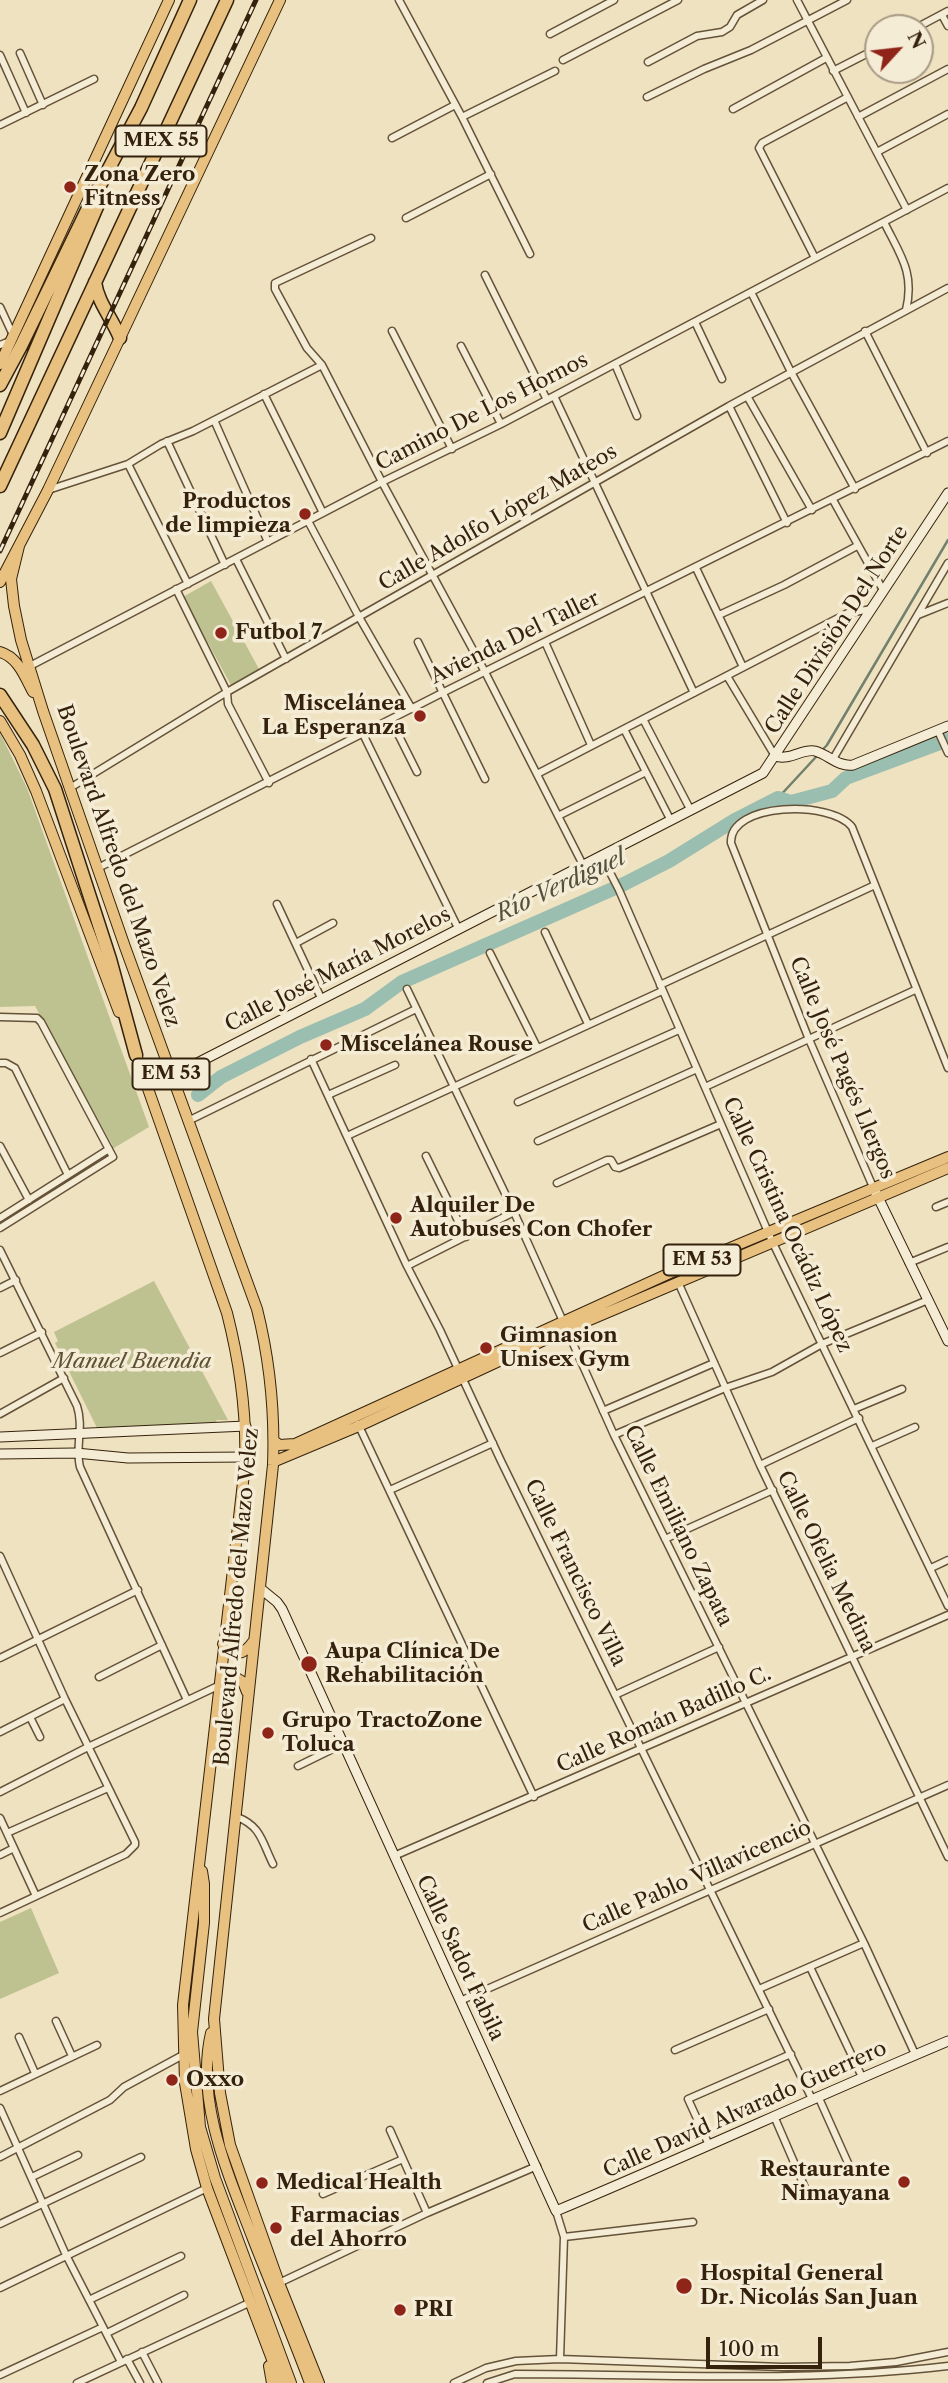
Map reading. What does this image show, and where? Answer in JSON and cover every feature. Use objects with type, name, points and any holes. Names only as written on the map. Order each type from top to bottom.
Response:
[{"type":"highway","name":"MEX 55","points":[[0,385],[89,206],[116,159],[190,0]]},
{"type":"highway","name":"MEX 55","points":[[0,486],[227,0]]},
{"type":"highway","points":[[0,433],[116,159]]},
{"type":"highway","points":[[95,282],[99,299],[120,338]]},
{"type":"highway","name":"Boulevard Alfredo del Mazo Velez","points":[[0,695],[33,745],[55,789],[110,959],[136,1055]]},
{"type":"main road","points":[[0,364],[8,340],[169,0]]},
{"type":"main road","points":[[0,582],[48,490],[280,0]]},
{"type":"main road","name":"Boulevard Alfredo del Mazo Velez","points":[[19,545],[11,591],[16,621],[43,711],[257,1309],[271,1377],[273,1462],[214,2019],[220,2093],[228,2136],[279,2283],[319,2383]]},
{"type":"main road","points":[[0,652],[10,656],[20,667],[43,711]]},
{"type":"main road","points":[[0,721],[20,755],[36,791],[136,1055]]},
{"type":"main road","name":"Boulevard Alfredo del Mazo Velez","points":[[136,1055],[227,1313],[238,1356],[246,1426],[221,1684],[183,2005],[184,2055],[192,2130],[207,2188],[281,2383]]},
{"type":"main road","name":"EM 53","points":[[273,1462],[565,1326],[670,1273],[770,1236],[875,1192],[948,1157]]},
{"type":"main road","name":"EM 53","points":[[875,1192],[948,1168]]},
{"type":"main road","name":"EM 53","points":[[565,1326],[678,1281],[770,1236]]},
{"type":"main road","name":"EM 53","points":[[274,1441],[279,1445],[295,1444],[357,1421]]},
{"type":"main road","points":[[223,1644],[239,1654],[247,1650],[254,1641]]},
{"type":"main road","points":[[221,1684],[235,1677],[243,1682],[248,1692]]},
{"type":"main road","points":[[200,1860],[205,1901],[192,2032],[200,2127],[215,2178],[291,2383]]},
{"type":"main road","points":[[214,2019],[209,2043],[208,2075],[214,2123],[228,2171],[310,2383]]},
{"type":"main road","points":[[266,2344],[272,2383]]},
{"type":"street","points":[[399,0],[462,117],[530,254]]},
{"type":"street","points":[[550,34],[614,0]]},
{"type":"street","points":[[563,61],[678,0]]},
{"type":"street","points":[[648,62],[697,36],[722,32],[730,27],[737,15],[763,0]]},
{"type":"street","points":[[797,0],[907,210]]},
{"type":"street","points":[[647,97],[848,0]]},
{"type":"street","points":[[945,13],[948,26]]},
{"type":"street","points":[[20,52],[43,105]]},
{"type":"street","points":[[833,71],[864,54]]},
{"type":"street","points":[[0,55],[26,113]]},
{"type":"street","points":[[733,109],[826,58]]},
{"type":"street","points":[[858,117],[948,69]]},
{"type":"street","points":[[462,117],[555,71]]},
{"type":"street","points":[[0,125],[94,79]]},
{"type":"street","points":[[815,258],[760,148],[762,144],[848,97]]},
{"type":"street","points":[[392,138],[455,105]]},
{"type":"street","points":[[877,152],[948,114]]},
{"type":"street","points":[[406,218],[491,174]]},
{"type":"street","name":"Camino De Los Hornos","points":[[30,666],[382,482],[501,424],[948,188]]},
{"type":"street","points":[[884,222],[909,275],[906,310]]},
{"type":"street","points":[[371,238],[274,285],[307,348],[322,365],[485,672],[583,864]]},
{"type":"street","points":[[485,275],[547,400]]},
{"type":"street","name":"Calle Adolfo López Mateos","points":[[70,788],[227,692],[729,406],[948,288]]},
{"type":"street","points":[[751,292],[855,489]]},
{"type":"street","points":[[0,307],[8,340]]},
{"type":"street","points":[[695,322],[722,379]]},
{"type":"street","points":[[392,331],[452,449]]},
{"type":"street","points":[[865,331],[927,453]]},
{"type":"street","points":[[461,345],[501,424]]},
{"type":"street","points":[[615,364],[637,416]]},
{"type":"street","points":[[48,490],[128,464],[322,365]]},
{"type":"street","points":[[264,394],[323,513]]},
{"type":"street","points":[[554,396],[695,693]]},
{"type":"street","points":[[747,396],[812,510]]},
{"type":"street","points":[[729,406],[787,523]]},
{"type":"street","points":[[214,421],[268,542]]},
{"type":"street","name":"Avienda Del Taller","points":[[98,868],[948,441]]},
{"type":"street","points":[[167,442],[225,565]]},
{"type":"street","points":[[128,464],[188,583]]},
{"type":"street","name":"Calle División Del Norte","points":[[948,493],[775,756],[785,758],[810,751],[842,765],[853,765],[940,734],[948,726]]},
{"type":"street","points":[[832,500],[883,590]]},
{"type":"street","points":[[308,522],[412,709]]},
{"type":"street","points":[[719,615],[774,590],[857,546]]},
{"type":"street","points":[[236,559],[286,659]]},
{"type":"street","points":[[833,759],[948,563]]},
{"type":"street","points":[[696,568],[743,667]]},
{"type":"street","points":[[176,589],[227,692],[228,704],[269,783]]},
{"type":"street","points":[[918,615],[948,603]]},
{"type":"street","points":[[537,774],[848,613],[872,609]]},
{"type":"street","points":[[418,642],[485,779]]},
{"type":"street","points":[[545,642],[591,745]]},
{"type":"street","points":[[727,676],[775,756]]},
{"type":"street","points":[[643,719],[690,809]]},
{"type":"street","points":[[391,720],[417,772]]},
{"type":"street","points":[[624,729],[670,819]]},
{"type":"street","points":[[363,734],[458,928]]},
{"type":"street","points":[[940,734],[947,750]]},
{"type":"street","name":"Calle José María Morelos","points":[[172,1076],[763,773],[775,756]]},
{"type":"street","points":[[558,816],[646,772]]},
{"type":"street","name":"Calle José Pagés Llergos","points":[[875,885],[852,827],[839,816],[806,809],[779,809],[741,823],[732,832],[731,843],[808,1037],[875,1192],[948,1341]]},
{"type":"street","name":"Calle Cristina Ocádiz López","points":[[601,855],[619,890],[770,1236],[948,1606]]},
{"type":"street","points":[[347,1136],[588,1024],[875,885],[948,1068]]},
{"type":"street","points":[[277,904],[321,998]]},
{"type":"street","points":[[296,943],[333,923]]},
{"type":"street","points":[[545,932],[588,1024]]},
{"type":"street","points":[[490,953],[537,1047]]},
{"type":"street","name":"Calle Emiliano Zapata","points":[[407,989],[514,1212],[614,1435],[864,1942],[915,2054]]},
{"type":"street","points":[[705,1087],[915,989]]},
{"type":"street","points":[[188,1121],[416,1009]]},
{"type":"street","points":[[0,1017],[39,1019],[112,1158],[0,1228]]},
{"type":"street","points":[[518,1102],[680,1030]]},
{"type":"street","name":"Calle Francisco Villa","points":[[311,1059],[407,1266],[615,1695],[791,2054],[848,2163]]},
{"type":"street","points":[[0,1063],[15,1068],[68,1175]]},
{"type":"street","points":[[328,1095],[396,1065]]},
{"type":"street","points":[[538,1141],[697,1069]]},
{"type":"street","points":[[557,1183],[609,1159],[619,1168],[721,1124]]},
{"type":"street","points":[[0,1146],[29,1200]]},
{"type":"street","points":[[0,1218],[109,1149]]},
{"type":"street","points":[[426,1156],[466,1237]]},
{"type":"street","points":[[936,1207],[948,1202]]},
{"type":"street","points":[[407,1266],[514,1212]]},
{"type":"street","points":[[909,1263],[948,1247]]},
{"type":"street","points":[[0,1250],[79,1413],[80,1433],[76,1453],[80,1467],[187,1700]]},
{"type":"street","points":[[0,1288],[16,1280]]},
{"type":"street","name":"Calle Ofelia Medina","points":[[678,1281],[760,1465],[948,1857]]},
{"type":"street","points":[[614,1435],[725,1388],[772,1372],[822,1344],[928,1300]]},
{"type":"street","points":[[0,1353],[42,1332]]},
{"type":"street","points":[[603,1411],[714,1363]]},
{"type":"street","points":[[0,1414],[64,1378]]},
{"type":"street","points":[[854,1409],[902,1389]]},
{"type":"street","points":[[760,1465],[859,1418]]},
{"type":"street","points":[[357,1421],[534,1797]]},
{"type":"street","points":[[0,1437],[246,1426]]},
{"type":"street","points":[[872,1446],[915,1427]]},
{"type":"street","points":[[390,1490],[493,1443]]},
{"type":"street","points":[[0,1454],[76,1453],[128,1458],[245,1457]]},
{"type":"street","points":[[665,1539],[773,1490]]},
{"type":"street","points":[[0,1556],[65,1699],[135,1842],[126,1854],[0,1913]]},
{"type":"street","points":[[931,1568],[948,1560]]},
{"type":"street","points":[[0,1580],[9,1576]]},
{"type":"street","name":"Calle Sadot Fabila","points":[[261,1589],[282,1609],[556,2211],[564,2237],[560,2359]]},
{"type":"street","points":[[0,1658],[138,1590]]},
{"type":"street","name":"Calle Román Badillo C.","points":[[394,1856],[948,1615]]},
{"type":"street","points":[[99,1677],[162,1645]]},
{"type":"street","points":[[615,1695],[719,1647]]},
{"type":"street","points":[[0,1792],[221,1684]]},
{"type":"street","points":[[0,1732],[65,1699]]},
{"type":"street","points":[[30,1717],[40,1737]]},
{"type":"street","points":[[298,1766],[343,1744]]},
{"type":"street","name":"Calle Pablo Villavicencio","points":[[460,2001],[948,1784]]},
{"type":"street","points":[[7,1833],[108,1788]]},
{"type":"street","points":[[237,1816],[256,1827],[272,1864]]},
{"type":"street","points":[[0,1818],[36,1896]]},
{"type":"street","points":[[0,1855],[14,1848]]},
{"type":"street","points":[[759,1989],[864,1942]]},
{"type":"street","points":[[810,1966],[862,2077]]},
{"type":"street","points":[[675,2050],[769,2009]]},
{"type":"street","points":[[56,2021],[72,2056]]},
{"type":"street","points":[[19,2037],[35,2073]]},
{"type":"street","name":"Calle David Alvarado Guerrero","points":[[556,2211],[948,2040]]},
{"type":"street","points":[[0,2091],[97,2045]]},
{"type":"street","points":[[709,2145],[688,2099],[791,2054]]},
{"type":"street","points":[[0,2157],[110,2100],[124,2087],[184,2055]]},
{"type":"street","points":[[0,2108],[66,2255],[105,2330],[139,2383]]},
{"type":"street","points":[[774,2116],[809,2197]]},
{"type":"street","points":[[390,2130],[427,2213]]},
{"type":"street","points":[[32,2177],[78,2155]]},
{"type":"street","points":[[0,2224],[141,2157]]},
{"type":"street","points":[[323,2194],[403,2159]]},
{"type":"street","points":[[279,2283],[427,2213],[537,2165]]},
{"type":"street","points":[[0,2288],[207,2188]]},
{"type":"street","points":[[564,2237],[693,2222]]},
{"type":"street","points":[[89,2300],[181,2256]]},
{"type":"street","points":[[0,2375],[184,2295]]},
{"type":"street","points":[[77,2383],[251,2302]]},
{"type":"street","points":[[142,2352],[158,2383]]},
{"type":"street","points":[[454,2383],[499,2364],[560,2359],[703,2365],[850,2366],[896,2362],[948,2352]]},
{"type":"street","points":[[701,2381],[703,2365]]},
{"type":"street","points":[[487,2383],[515,2374],[701,2381],[855,2379],[899,2375],[948,2366]]},
{"type":"green space","name":"Futbol 7","points":[[211,581],[259,669],[232,687],[183,597]]},
{"type":"green space","points":[[0,733],[27,788],[149,1127],[114,1148],[35,1006],[0,1007]]},
{"type":"green space","name":"Manuel Buendia","points":[[154,1281],[228,1420],[216,1420],[217,1423],[98,1430],[55,1343],[58,1341],[54,1332]]},
{"type":"green space","points":[[31,1908],[59,1973],[0,1999],[0,1922]]},
{"type":"waterway","points":[[778,798],[827,745],[948,540]]},
{"type":"waterway","name":"Río Verdiguel","points":[[198,1095],[221,1077],[300,1037],[365,1009],[402,982],[624,884],[778,798],[791,802],[832,791],[846,778],[948,740]]},
{"type":"railway","points":[[0,551],[256,0]]},
{"type":"place","name":"Zona Zero Fitness","points":[[70,187]]},
{"type":"place","name":"Productos de limpieza","points":[[305,514]]},
{"type":"place","name":"Futbol 7","points":[[221,633]]},
{"type":"place","name":"Miscelánea La Esperanza","points":[[420,716]]},
{"type":"place","name":"Miscelánea Rouse","points":[[326,1045]]},
{"type":"place","name":"Alquiler De Autobuses Con Chofer","points":[[396,1218]]},
{"type":"place","name":"Gimnasion Unisex Gym","points":[[486,1348]]},
{"type":"place","name":"Aupa Clínica De Rehabilitación","points":[[309,1664]]},
{"type":"place","name":"Grupo TractoZone Toluca","points":[[268,1733]]},
{"type":"place","name":"Oxxo","points":[[172,2080]]},
{"type":"place","name":"Restaurante Nimayana","points":[[904,2182]]},
{"type":"place","name":"Medical Health","points":[[262,2183]]},
{"type":"place","name":"Farmacias del Ahorro","points":[[276,2228]]},
{"type":"place","name":"Hospital General Dr. Nicolás San Juan","points":[[684,2286]]},
{"type":"place","name":"PRI","points":[[400,2310]]}]
